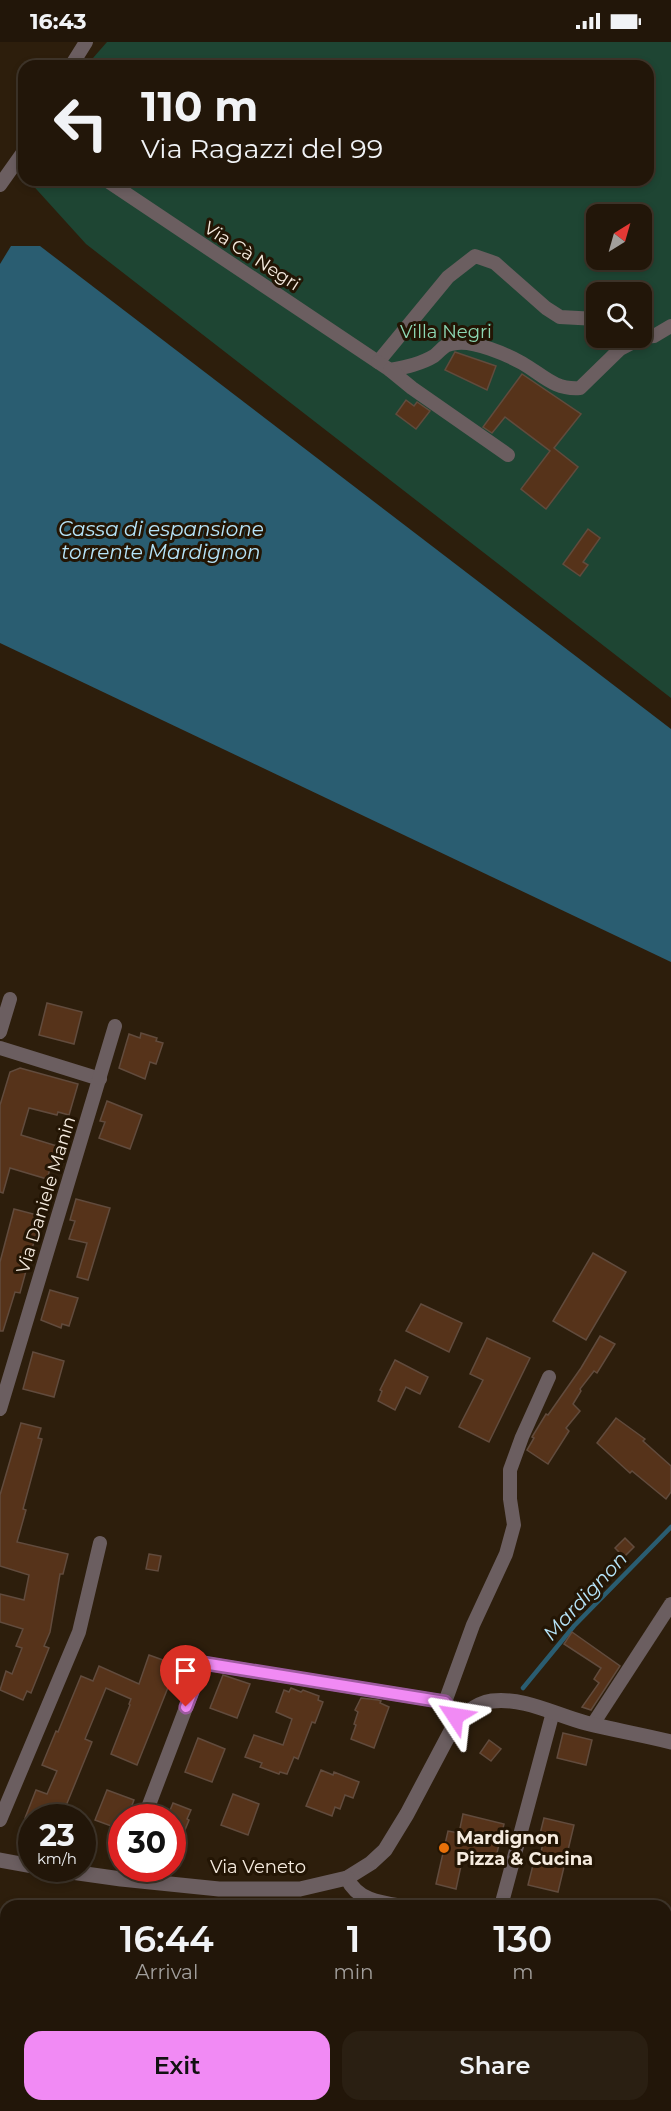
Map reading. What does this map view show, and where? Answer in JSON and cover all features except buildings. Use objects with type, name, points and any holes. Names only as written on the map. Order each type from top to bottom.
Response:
[{"type":"street","points":[[75,60],[86,42]]},
{"type":"street","points":[[0,185],[18,161]]},
{"type":"street","name":"Via Cà Negri","points":[[115,186],[390,370],[508,455]]},
{"type":"street","points":[[378,362],[448,277],[475,256],[495,263],[546,308],[560,317],[586,319]]},
{"type":"street","points":[[652,336],[671,326]]},
{"type":"street","points":[[390,370],[415,365],[435,355],[444,346],[458,343],[498,352],[523,363],[552,383],[567,389],[580,388],[622,348]]},
{"type":"street","points":[[0,1032],[10,999]]},
{"type":"street","name":"Via Daniele Manin","points":[[0,1409],[115,1026]]},
{"type":"street","points":[[0,1048],[100,1078]]},
{"type":"street","points":[[445,1702],[473,1625],[506,1554],[514,1525],[510,1499],[510,1470],[549,1377]]},
{"type":"street","points":[[0,1820],[79,1632],[100,1543]]},
{"type":"street","points":[[593,1724],[671,1605]]},
{"type":"street","points":[[149,1804],[203,1663],[445,1702],[459,1720]]},
{"type":"street","name":"Via Veneto","points":[[178,1882],[219,1888],[300,1889],[347,1878],[371,1863],[385,1850],[407,1814],[452,1729],[459,1720],[480,1704],[494,1701],[519,1703],[593,1724],[671,1742]]},
{"type":"street","points":[[503,1900],[554,1712]]},
{"type":"street","points":[[0,1860],[18,1863]]},
{"type":"street","points":[[347,1878],[351,1888],[370,1900]]},
{"type":"green space","name":"Villa Negri","points":[[107,42],[671,42],[671,698],[86,244],[33,186],[654,186],[654,60],[91,60]]},
{"type":"water","name":"Cassa di espansione torrente Mardignon","points":[[11,246],[40,246],[671,729],[671,962],[0,643],[0,264]]},
{"type":"waterway","name":"Mardignon","points":[[523,1688],[574,1626],[671,1527]]},
{"type":"place","name":"Mardignon Pizza & Cucina","points":[[444,1848]]},
{"type":"route","points":[[186,1707],[203,1663],[445,1702],[455,1716]]}]
